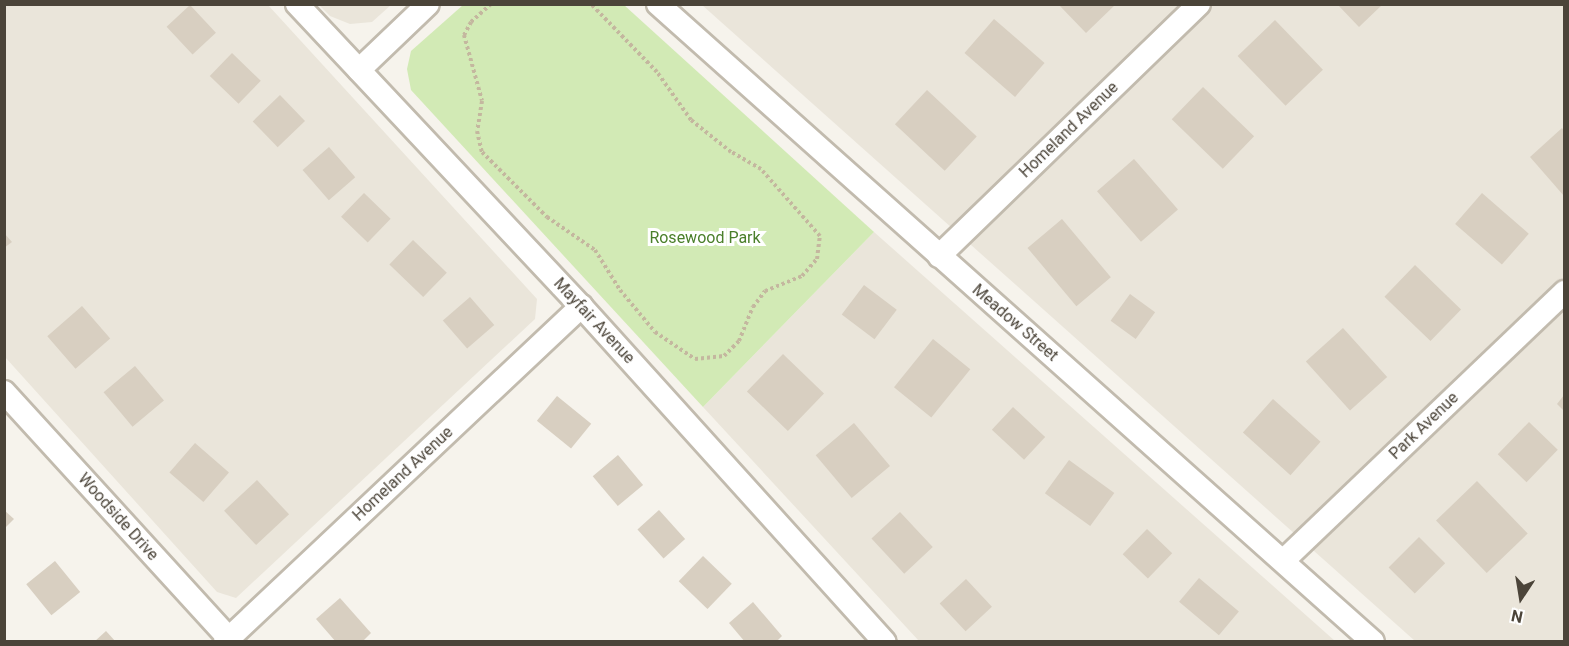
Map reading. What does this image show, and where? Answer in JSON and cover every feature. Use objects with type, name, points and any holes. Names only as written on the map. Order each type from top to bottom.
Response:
[{"type":"street","name":"Mayfair Avenue","points":[[297,4],[581,306],[885,642]]},
{"type":"street","points":[[359,70],[428,4]]},
{"type":"street","name":"Meadow Street","points":[[658,4],[939,256],[1284,560],[1373,642]]},
{"type":"street","name":"Homeland Avenue","points":[[939,256],[1200,4]]},
{"type":"street","name":"Park Avenue","points":[[1284,560],[1564,292]]},
{"type":"street","name":"Homeland Avenue","points":[[229,640],[581,306]]},
{"type":"street","name":"Woodside Drive","points":[[4,392],[229,640]]},
{"type":"path","points":[[491,4],[471,22],[464,35],[482,101],[477,131],[482,152],[547,217],[595,250],[620,290],[655,333],[695,359],[724,356],[739,340],[753,307],[765,291],[802,276],[817,259],[820,236],[761,169],[731,152],[691,120],[657,72],[591,4]]},
{"type":"shaded area","points":[[4,5],[268,5],[537,299],[535,319],[236,598],[217,592],[5,357]]},
{"type":"shaded area","points":[[319,5],[391,5],[372,22],[350,24],[330,16]]},
{"type":"shaded area","points":[[702,5],[1564,5],[1564,641],[1415,641]]},
{"type":"shaded area","points":[[874,232],[1335,641],[919,641],[703,407]]},
{"type":"green space","name":"Rosewood Park","points":[[463,5],[624,5],[874,232],[703,407],[411,90],[407,69],[411,51]]},
{"type":"building","points":[[1058,4],[1116,4],[1086,33]]},
{"type":"building","points":[[1337,4],[1383,4],[1359,27]]},
{"type":"building","points":[[190,5],[216,33],[193,55],[167,27]]},
{"type":"building","points":[[994,19],[1045,63],[1015,97],[964,53]]},
{"type":"building","points":[[1275,20],[1323,70],[1286,106],[1238,56]]},
{"type":"building","points":[[232,53],[261,81],[239,104],[210,76]]},
{"type":"building","points":[[1203,87],[1254,136],[1223,169],[1172,119]]},
{"type":"building","points":[[927,90],[977,136],[945,171],[895,124]]},
{"type":"building","points":[[280,95],[305,121],[278,147],[253,121]]},
{"type":"building","points":[[1562,128],[1564,131],[1564,196],[1530,157]]},
{"type":"building","points":[[329,147],[355,177],[329,200],[303,170]]},
{"type":"building","points":[[1134,159],[1178,210],[1141,242],[1097,191]]},
{"type":"building","points":[[364,193],[391,219],[368,242],[341,217]]},
{"type":"building","points":[[1482,193],[1529,234],[1502,265],[1455,224]]},
{"type":"building","points":[[1062,219],[1111,277],[1076,306],[1028,248]]},
{"type":"building","points":[[4,233],[12,242],[4,248]]},
{"type":"building","points":[[413,240],[447,273],[423,297],[389,264]]},
{"type":"building","points":[[1415,265],[1461,309],[1430,341],[1384,297]]},
{"type":"building","points":[[864,285],[897,310],[874,339],[842,315]]},
{"type":"building","points":[[1130,294],[1155,312],[1136,339],[1111,321]]},
{"type":"building","points":[[470,297],[494,325],[467,349],[443,321]]},
{"type":"building","points":[[82,306],[110,338],[75,369],[47,336]]},
{"type":"building","points":[[1343,328],[1387,377],[1350,411],[1306,361]]},
{"type":"building","points":[[933,339],[970,369],[931,417],[894,387]]},
{"type":"building","points":[[783,354],[824,394],[788,431],[747,391]]},
{"type":"building","points":[[135,366],[164,400],[133,427],[104,392]]},
{"type":"building","points":[[1564,395],[1564,411],[1557,404]]},
{"type":"building","points":[[557,396],[591,424],[571,449],[537,421]]},
{"type":"building","points":[[1273,399],[1321,442],[1290,475],[1243,432]]},
{"type":"building","points":[[1013,407],[1045,437],[1024,460],[992,430]]},
{"type":"building","points":[[1529,422],[1558,450],[1527,482],[1498,454]]},
{"type":"building","points":[[854,423],[890,466],[852,498],[816,455]]},
{"type":"building","points":[[195,443],[229,473],[203,502],[169,472]]},
{"type":"building","points":[[618,455],[643,485],[618,506],[593,476]]},
{"type":"building","points":[[1069,460],[1114,493],[1090,526],[1045,493]]},
{"type":"building","points":[[257,480],[289,514],[256,545],[224,511]]},
{"type":"building","points":[[1477,481],[1528,534],[1487,573],[1436,521]]},
{"type":"building","points":[[4,510],[14,519],[4,529]]},
{"type":"building","points":[[659,510],[685,539],[664,558],[637,529]]},
{"type":"building","points":[[900,512],[933,547],[904,574],[871,539]]},
{"type":"building","points":[[1147,529],[1172,553],[1148,578],[1123,554]]},
{"type":"building","points":[[1419,537],[1445,563],[1415,594],[1389,567]]},
{"type":"building","points":[[703,556],[732,584],[707,609],[679,581]]},
{"type":"building","points":[[55,561],[80,592],[51,615],[26,584]]},
{"type":"building","points":[[1199,578],[1239,611],[1219,635],[1179,602]]},
{"type":"building","points":[[966,579],[992,607],[966,631],[940,604]]},
{"type":"building","points":[[340,598],[371,633],[362,642],[336,642],[316,619]]},
{"type":"building","points":[[753,602],[782,636],[776,642],[745,642],[729,623]]},
{"type":"building","points":[[106,631],[116,642],[94,642]]}]
